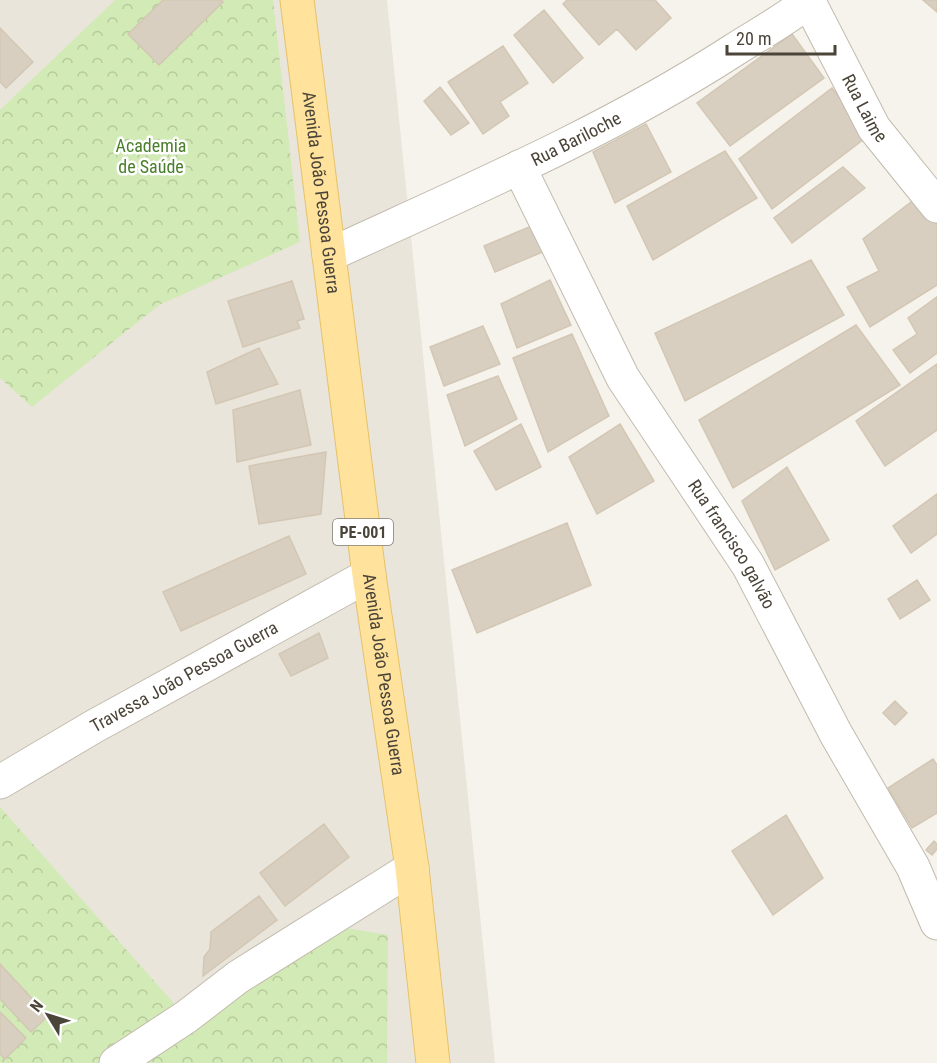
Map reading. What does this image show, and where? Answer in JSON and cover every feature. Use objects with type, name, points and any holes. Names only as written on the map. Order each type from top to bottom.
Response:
[{"type":"main road","name":"Avenida João Pessoa Guerra","points":[[297,0],[369,575],[412,868],[433,1063]]},
{"type":"street","name":"Rua Bariloche","points":[[329,255],[519,167],[635,110],[695,75],[809,1]]},
{"type":"street","name":"Rua Laime","points":[[809,1],[874,128],[937,206]]},
{"type":"street","name":"Rua francisco galvão","points":[[519,167],[623,378],[748,565],[836,734],[913,867],[937,924]]},
{"type":"street","name":"Travessa João Pessoa Guerra","points":[[0,782],[112,716],[369,575]]},
{"type":"street","points":[[116,1063],[186,1017],[238,977],[412,868]]},
{"type":"shaded area","points":[[0,0],[387,0],[495,1063],[0,1063]]},
{"type":"green space","name":"Academia de Saúde","points":[[115,0],[273,0],[300,242],[159,305],[32,407],[0,378],[0,110]]},
{"type":"green space","points":[[0,807],[186,1017],[346,928],[388,935],[387,1063],[0,1063]]},
{"type":"building","points":[[163,0],[221,0],[223,2],[159,65],[128,34]]},
{"type":"building","points":[[567,0],[655,0],[671,18],[636,50],[617,29],[599,45],[563,4]]},
{"type":"building","points":[[923,0],[937,0],[937,12]]},
{"type":"building","points":[[544,10],[583,58],[553,83],[514,35]]},
{"type":"building","points":[[0,28],[33,62],[6,88],[0,82]]},
{"type":"building","points":[[792,34],[824,78],[730,146],[697,103]]},
{"type":"building","points":[[503,46],[528,83],[500,102],[509,116],[483,134],[448,82]]},
{"type":"building","points":[[440,87],[469,123],[451,135],[424,101]]},
{"type":"building","points":[[832,88],[868,136],[772,209],[739,159]]},
{"type":"building","points":[[646,124],[671,172],[615,203],[593,152]]},
{"type":"building","points":[[725,151],[757,198],[653,260],[627,206]]},
{"type":"building","points":[[843,167],[865,188],[792,243],[774,218]]},
{"type":"building","points":[[920,195],[937,219],[937,285],[870,327],[847,287],[879,271],[863,239]]},
{"type":"building","points":[[534,225],[545,251],[495,272],[484,246]]},
{"type":"building","points":[[811,260],[844,315],[685,401],[655,333]]},
{"type":"building","points":[[550,280],[571,325],[517,348],[501,304]]},
{"type":"building","points":[[292,281],[304,319],[297,321],[300,328],[243,347],[228,301]]},
{"type":"building","points":[[937,297],[937,353],[910,373],[893,350],[917,334],[908,318]]},
{"type":"building","points":[[856,325],[900,385],[733,488],[699,420]]},
{"type":"building","points":[[483,326],[500,364],[444,386],[430,347]]},
{"type":"building","points":[[572,334],[609,416],[548,452],[513,358]]},
{"type":"building","points":[[259,348],[278,384],[216,404],[207,372]]},
{"type":"building","points":[[937,364],[937,430],[885,466],[856,421]]},
{"type":"building","points":[[498,376],[517,419],[465,446],[447,395]]},
{"type":"building","points":[[300,390],[311,445],[237,462],[233,410]]},
{"type":"building","points":[[521,424],[541,467],[496,490],[474,451]]},
{"type":"building","points":[[620,424],[654,481],[597,514],[569,457]]},
{"type":"building","points":[[326,452],[321,514],[259,524],[249,466]]},
{"type":"building","points":[[787,467],[829,540],[775,570],[742,501]]},
{"type":"building","points":[[937,494],[937,534],[911,553],[893,526]]},
{"type":"building","points":[[567,523],[591,585],[477,633],[452,570]]},
{"type":"building","points":[[289,536],[306,574],[181,631],[163,592]]},
{"type":"building","points":[[917,580],[930,600],[900,619],[888,599]]},
{"type":"building","points":[[319,633],[328,658],[291,676],[279,654]]},
{"type":"building","points":[[895,701],[907,713],[895,725],[883,713]]},
{"type":"building","points":[[933,759],[937,765],[937,813],[912,828],[888,788]]},
{"type":"building","points":[[786,815],[823,878],[773,915],[732,851]]},
{"type":"building","points":[[324,824],[349,857],[285,906],[260,873]]},
{"type":"building","points":[[934,841],[937,849],[932,855],[926,850]]},
{"type":"building","points":[[259,896],[277,920],[203,976],[204,957],[210,949],[211,932]]},
{"type":"building","points":[[0,964],[48,1016],[31,1032],[0,999]]},
{"type":"building","points":[[0,1012],[26,1038],[5,1059],[0,1054]]}]
